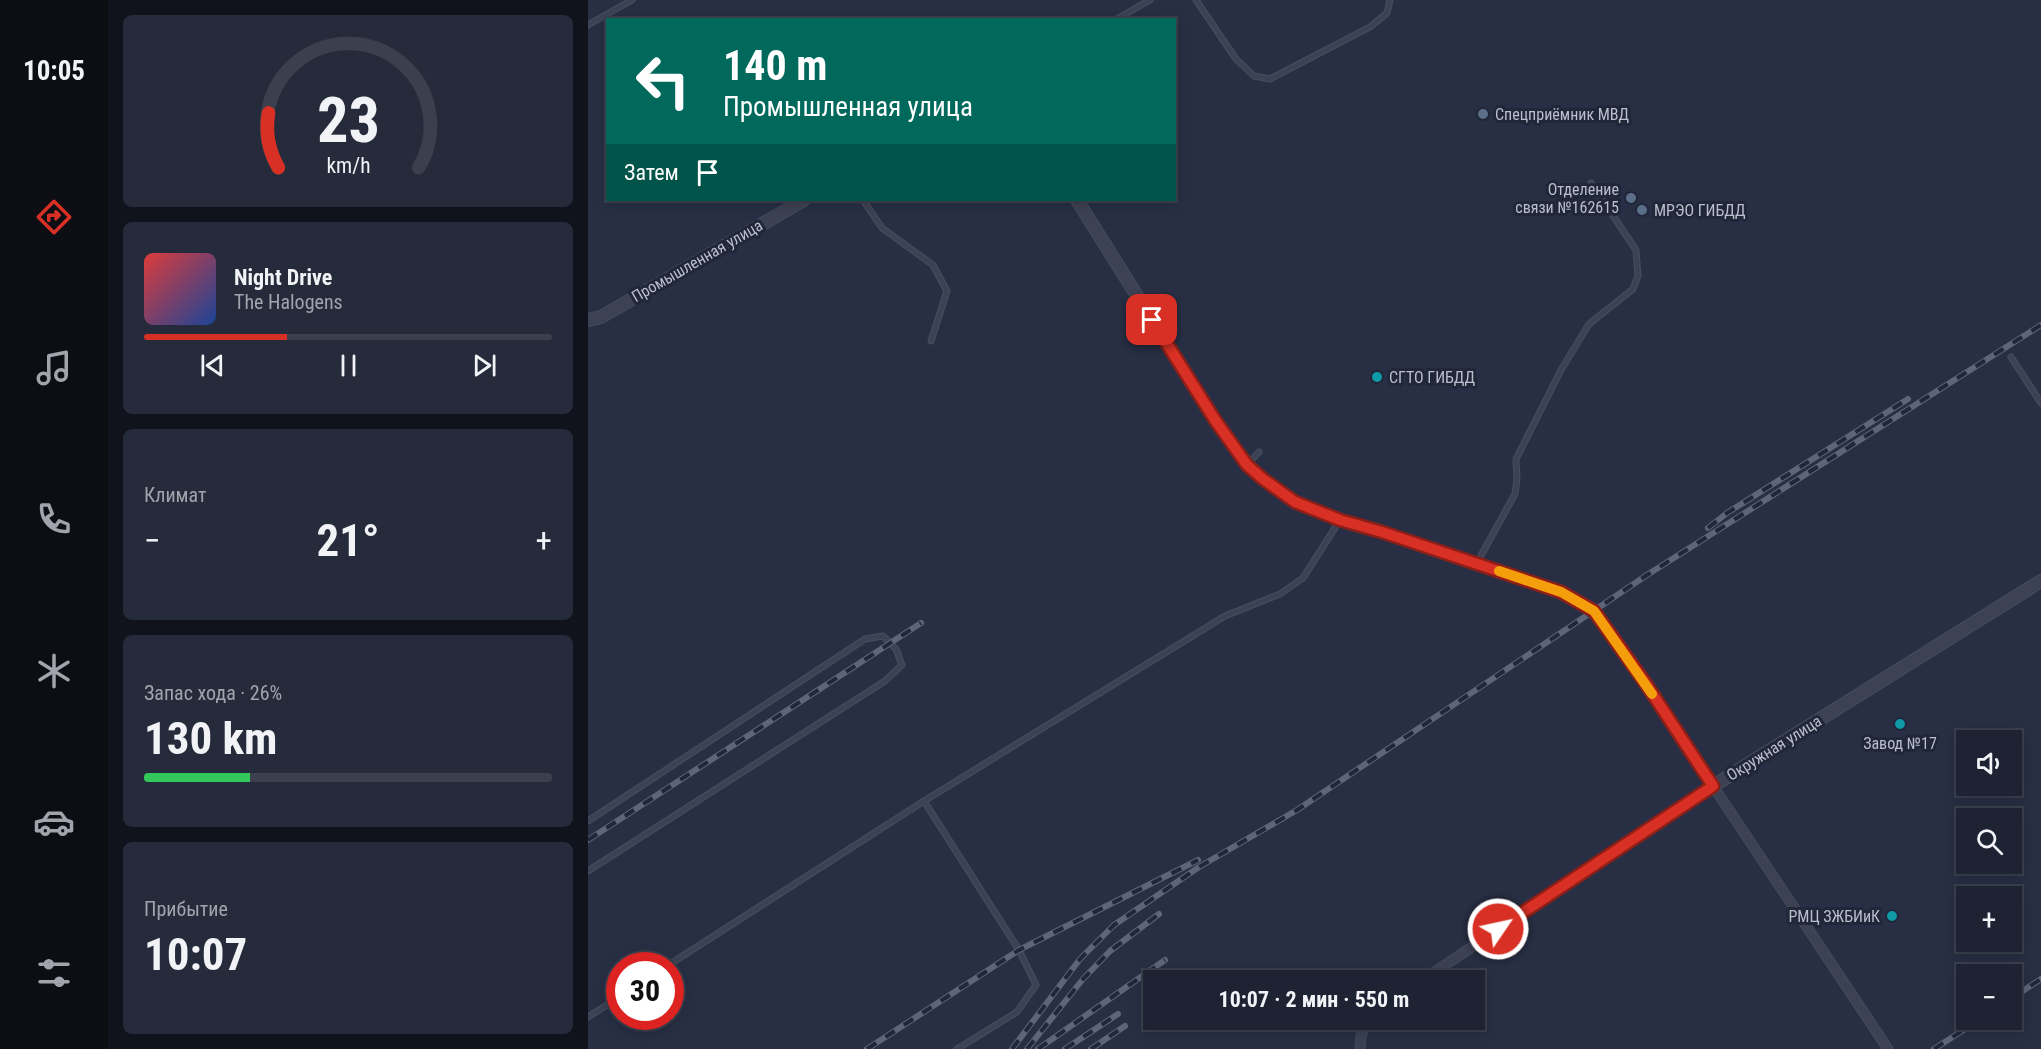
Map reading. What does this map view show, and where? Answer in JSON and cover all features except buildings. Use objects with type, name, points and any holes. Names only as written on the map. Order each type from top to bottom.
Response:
[{"type":"street","name":"Промышленная улица","points":[[588,320],[601,317],[802,201]]},
{"type":"street","points":[[1078,201],[1215,420],[1247,465],[1263,479],[1295,502],[1340,520],[1561,592],[1594,611],[1646,684],[1888,1049]]},
{"type":"street","name":"Окружная улица","points":[[1437,970],[1713,786],[2041,581]]},
{"type":"street","points":[[1360,1049],[1363,1030]]},
{"type":"lane","points":[[588,25],[632,0]]},
{"type":"lane","points":[[1118,18],[1150,0]]},
{"type":"lane","points":[[1196,0],[1236,59],[1254,76],[1270,79],[1370,27],[1387,13],[1390,0]]},
{"type":"lane","points":[[1476,564],[1515,494],[1516,459],[1561,370],[1589,324],[1633,289],[1638,276],[1636,250],[1591,183]]},
{"type":"lane","points":[[864,201],[882,228],[933,265],[947,291],[931,341]]},
{"type":"lane","points":[[2011,357],[2041,404]]},
{"type":"lane","points":[[1247,465],[1259,452]]},
{"type":"lane","points":[[684,955],[924,801],[1225,616],[1280,594],[1303,578],[1340,520]]},
{"type":"lane","points":[[588,821],[865,639],[883,636],[896,649],[902,665],[885,681],[588,871]]},
{"type":"lane","points":[[924,801],[1019,950],[1036,985],[1017,1012],[957,1049]]},
{"type":"lane","points":[[588,1017],[606,1006]]},
{"type":"railway","points":[[1012,1049],[1080,959],[1114,925],[1199,867],[1297,810],[1647,575],[2041,325]]},
{"type":"railway","points":[[1708,528],[1727,513],[1908,399]]},
{"type":"railway","points":[[588,840],[921,623]]},
{"type":"railway","points":[[867,1049],[1019,950],[1198,860]]},
{"type":"railway","points":[[1027,1049],[1083,979],[1110,951],[1159,914]]},
{"type":"railway","points":[[1038,1049],[1165,960]]},
{"type":"railway","points":[[2022,991],[2041,979]]},
{"type":"railway","points":[[1065,1049],[1118,1014]]},
{"type":"railway","points":[[1091,1049],[1125,1026]]},
{"type":"railway","points":[[1934,1049],[1963,1030]]},
{"type":"slow traffic","points":[[1499,571],[1561,592],[1594,611],[1652,694]]},
{"type":"place","name":"Спецприёмник МВД","points":[[1483,114]]},
{"type":"place","name":"Отделение связи №162615","points":[[1631,198]]},
{"type":"place","name":"МРЭО ГИБДД","points":[[1642,210]]},
{"type":"place","name":"СГТО ГИБДД","points":[[1377,377]]},
{"type":"place","name":"Завод №17","points":[[1900,724]]},
{"type":"place","name":"РМЦ ЗЖБИиК","points":[[1892,916]]},
{"type":"route","points":[[1152,320],[1215,420],[1247,465],[1295,502],[1340,520],[1561,592],[1594,611],[1646,684],[1713,786],[1498,929]]}]
